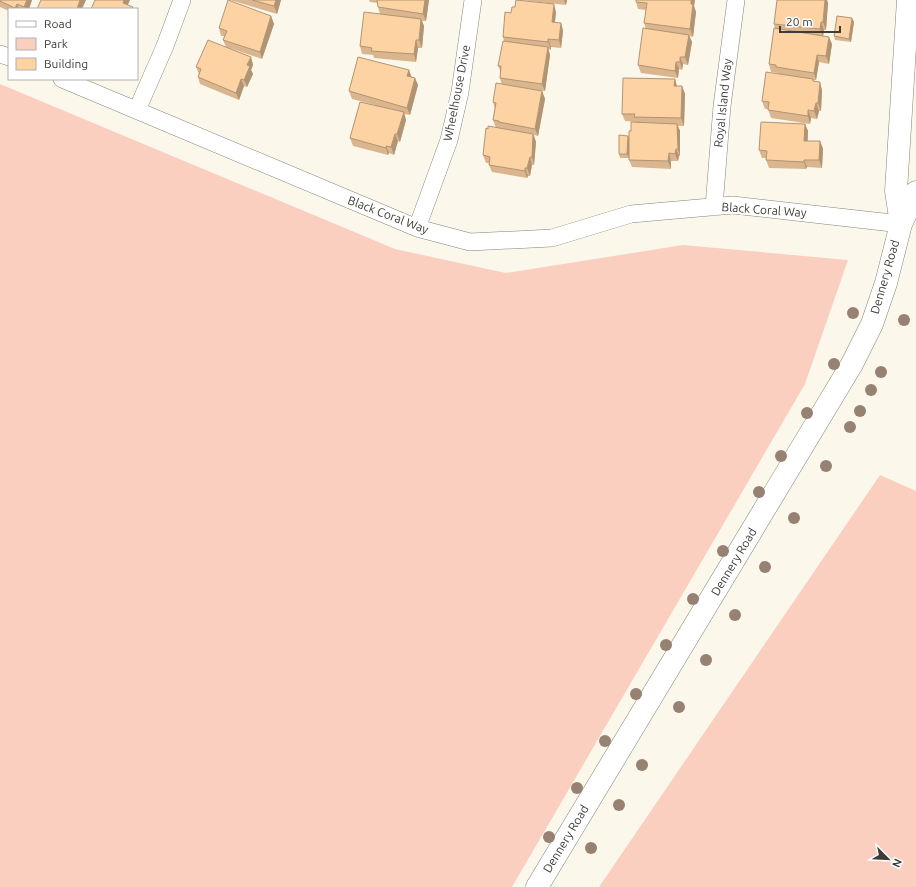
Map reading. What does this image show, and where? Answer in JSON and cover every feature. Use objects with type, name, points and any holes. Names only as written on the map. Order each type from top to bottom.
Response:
[{"type":"street","points":[[137,110],[165,46],[182,0]]},
{"type":"street","name":"Wheelhouse Drive","points":[[417,228],[449,140],[460,92],[473,0]]},
{"type":"street","name":"Royal Island Way","points":[[714,207],[722,106],[736,0]]},
{"type":"street","name":"Dennery Road","points":[[901,224],[896,191],[908,0]]},
{"type":"street","name":"Black Coral Way","points":[[64,80],[417,228],[470,242],[552,238],[631,214],[733,205],[901,224]]},
{"type":"street","name":"Dennery Road","points":[[537,887],[852,364],[872,324],[886,283],[901,224],[916,192]]},
{"type":"green space","points":[[0,84],[395,249],[506,273],[683,245],[848,260],[805,384],[512,887],[0,887]]},
{"type":"green space","points":[[880,475],[916,491],[916,887],[599,887]]},
{"type":"building","points":[[0,0],[27,0],[24,7],[17,4],[15,8]]},
{"type":"building","points":[[41,0],[80,0],[77,8],[37,8]]},
{"type":"building","points":[[95,0],[124,0],[123,3],[133,7],[132,8],[91,8]]},
{"type":"building","points":[[228,0],[271,16],[260,52],[223,40],[227,31],[219,28]]},
{"type":"building","points":[[252,0],[276,0],[274,6]]},
{"type":"building","points":[[377,0],[425,0],[423,14],[378,7]]},
{"type":"building","points":[[516,0],[554,4],[552,22],[561,23],[559,40],[548,39],[548,42],[503,37],[505,12],[511,13],[512,7],[515,7]]},
{"type":"building","points":[[636,0],[691,0],[691,4],[693,4],[690,29],[644,23],[647,3],[636,2]]},
{"type":"building","points":[[777,0],[825,0],[823,22],[821,22],[820,29],[774,24]]},
{"type":"building","points":[[364,12],[421,19],[419,40],[416,40],[414,54],[371,51],[372,48],[360,46]]},
{"type":"building","points":[[837,16],[852,18],[849,39],[834,36]]},
{"type":"building","points":[[643,28],[689,35],[685,57],[680,57],[680,62],[676,62],[675,71],[638,65]]},
{"type":"building","points":[[774,28],[829,37],[826,56],[817,55],[814,73],[776,67],[776,65],[769,64]]},
{"type":"building","points":[[208,40],[251,57],[247,65],[250,66],[244,80],[241,79],[236,93],[198,77],[201,69],[196,67]]},
{"type":"building","points":[[503,41],[548,47],[542,84],[500,78],[501,66],[498,66]]},
{"type":"building","points":[[358,57],[409,70],[407,76],[415,78],[407,108],[349,91]]},
{"type":"building","points":[[766,72],[813,79],[813,81],[820,82],[818,103],[816,103],[814,111],[808,110],[808,116],[768,110],[769,102],[762,101]]},
{"type":"building","points":[[623,78],[675,79],[674,86],[682,86],[681,118],[634,117],[635,114],[622,114]]},
{"type":"building","points":[[496,83],[542,91],[535,129],[493,120],[496,103],[493,102]]},
{"type":"building","points":[[360,102],[404,112],[391,147],[386,146],[386,148],[350,138]]},
{"type":"building","points":[[631,122],[677,124],[678,149],[676,149],[675,154],[669,153],[668,161],[629,160],[629,131],[631,131]]},
{"type":"building","points":[[761,122],[805,124],[804,141],[820,141],[819,160],[804,160],[804,162],[766,160],[767,151],[759,150]]},
{"type":"building","points":[[488,126],[533,134],[532,157],[530,157],[525,171],[489,165],[490,157],[483,155],[486,128],[488,129]]},
{"type":"building","points":[[619,135],[628,136],[627,154],[619,154]]}]
